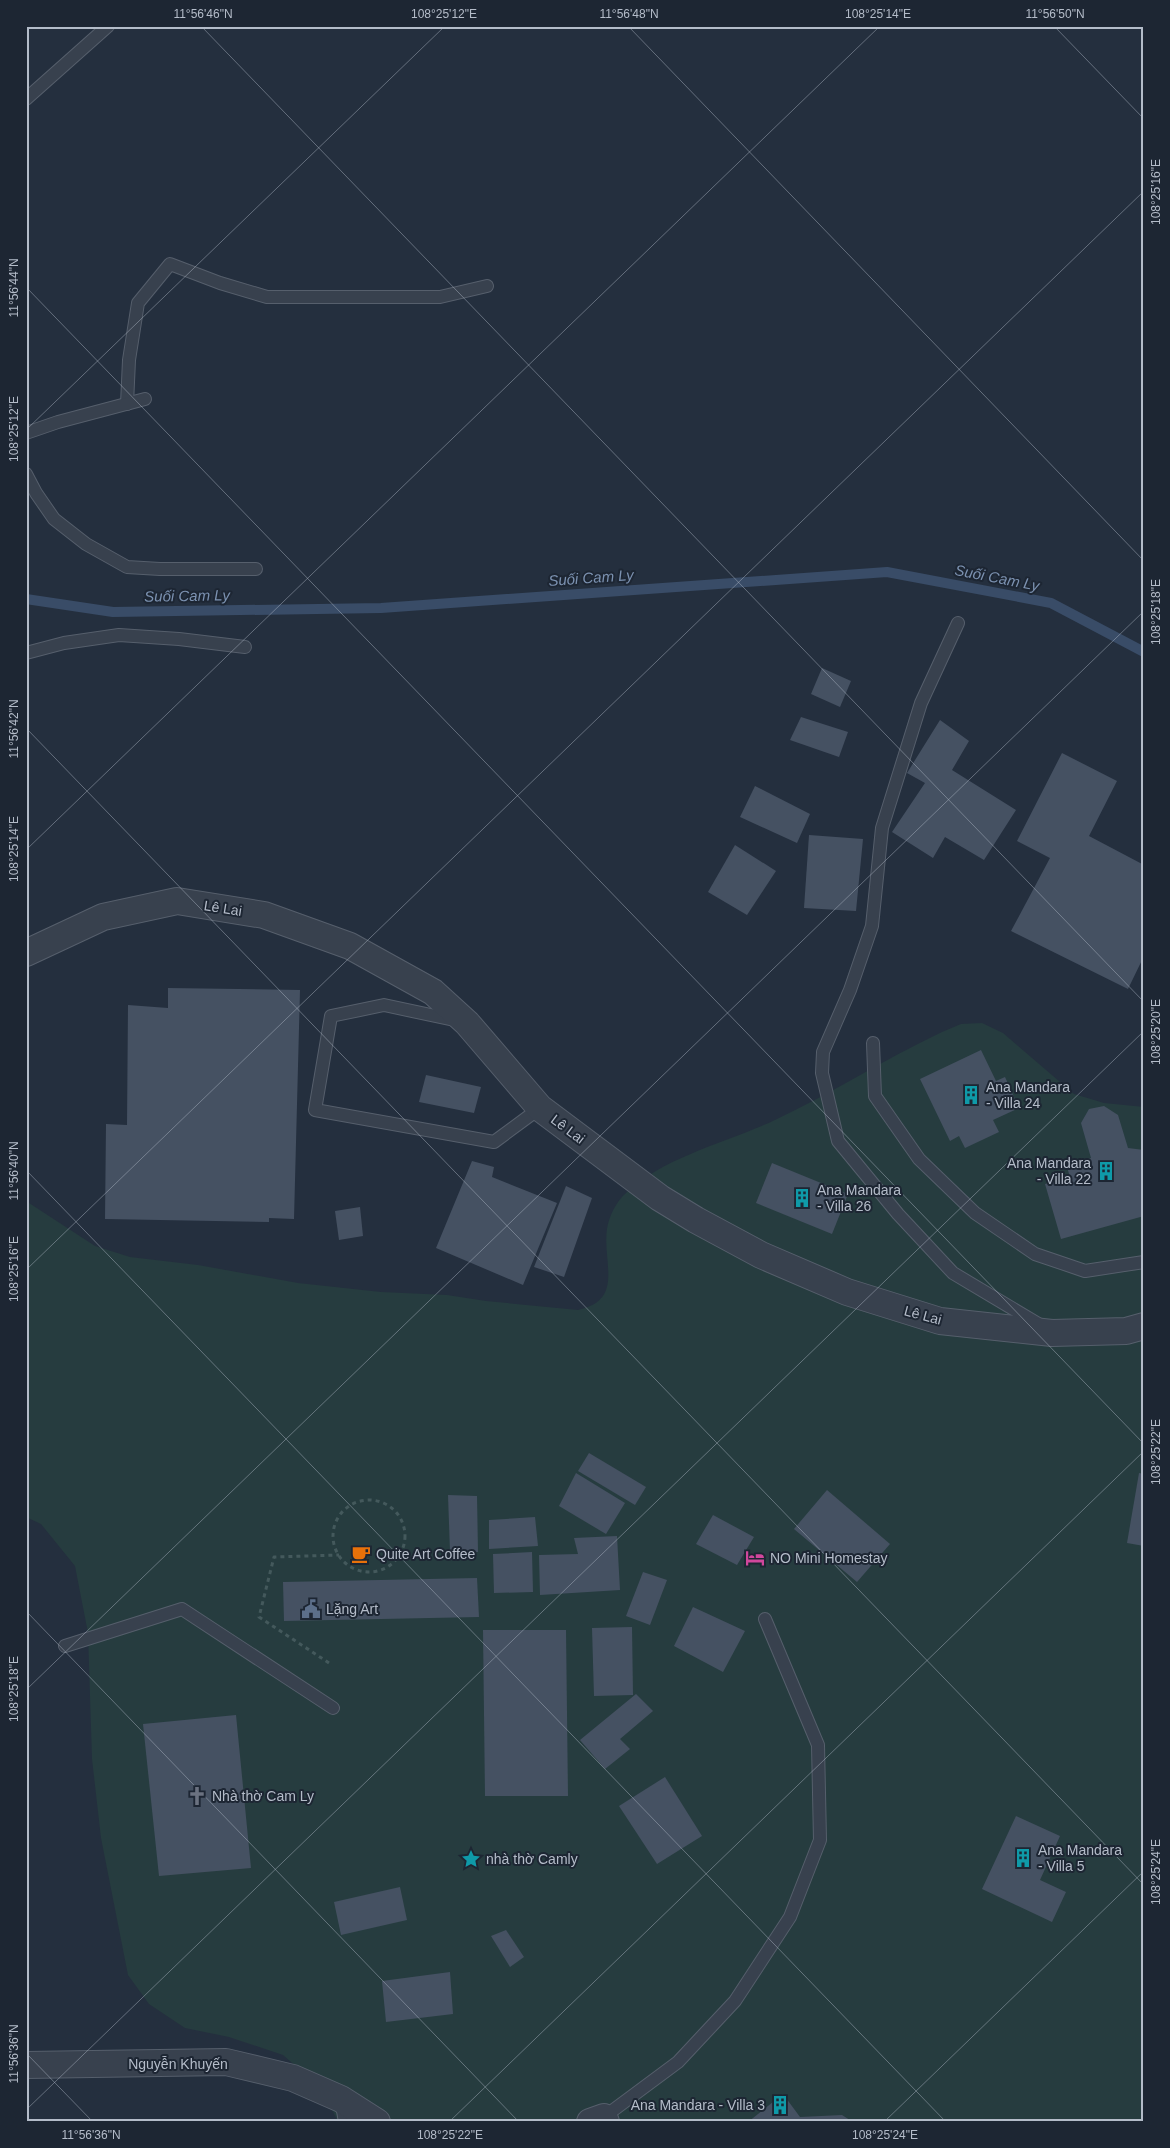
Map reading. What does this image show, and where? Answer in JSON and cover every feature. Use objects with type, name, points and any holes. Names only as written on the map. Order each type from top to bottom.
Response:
[{"type":"street","name":"Lê Lai","points":[[26,953],[103,917],[177,901],[264,915],[350,946],[433,992],[467,1023],[540,1108],[660,1198],[761,1255],[847,1292],[940,1321],[1052,1333],[1126,1331],[1144,1326]]},
{"type":"street","name":"Nguyễn Khuyến","points":[[26,2065],[226,2062],[293,2078],[343,2110],[377,2122]]},
{"type":"lane","points":[[26,99],[108,26]]},
{"type":"lane","points":[[128,404],[129,360],[138,303],[170,264],[220,283],[267,297],[440,297],[487,286]]},
{"type":"lane","points":[[26,433],[58,422],[145,399]]},
{"type":"lane","points":[[26,474],[36,493],[54,518],[86,544],[127,566],[160,569],[256,569]]},
{"type":"lane","points":[[958,623],[921,703],[882,828],[872,926],[850,990],[824,1052],[822,1073],[838,1141],[898,1214],[953,1273],[1052,1333]]},
{"type":"lane","points":[[26,653],[64,643],[118,635],[245,648]]},
{"type":"lane","points":[[467,1023],[384,1005],[331,1016],[316,1110],[494,1142],[540,1108]]},
{"type":"lane","points":[[873,1043],[876,1096],[919,1159],[975,1213],[1035,1254],[1085,1271],[1144,1262]]},
{"type":"lane","points":[[65,1646],[182,1609],[333,1708]]},
{"type":"lane","points":[[600,2120],[678,2062],[735,2001],[790,1917],[820,1840],[818,1745],[765,1619]]},
{"type":"path","points":[[330,1663],[259,1617],[274,1558],[339,1555],[358,1570],[371,1572],[383,1569],[400,1554],[405,1532],[402,1521],[396,1512],[387,1505],[377,1501],[365,1500],[355,1502],[345,1509],[337,1519],[334,1531],[334,1544],[339,1555]]},
{"type":"green space","points":[[982,1023],[1003,1033],[1074,1094],[1104,1103],[1144,1107],[1144,2122],[338,2122],[322,2089],[283,2055],[229,2037],[185,2028],[149,2004],[128,1975],[101,1838],[92,1759],[88,1633],[75,1566],[41,1524],[26,1517],[26,1201],[95,1246],[130,1257],[198,1265],[298,1283],[381,1292],[447,1295],[486,1301],[578,1310],[593,1305],[602,1298],[607,1289],[606,1242],[609,1219],[619,1201],[641,1180],[677,1160],[796,1110],[942,1032],[961,1024]]},
{"type":"building","points":[[822,668],[851,681],[840,707],[811,694]]},
{"type":"building","points":[[801,717],[848,732],[839,757],[790,740]]},
{"type":"building","points":[[940,720],[969,741],[952,770],[1016,810],[984,860],[945,837],[933,858],[892,832],[925,783],[907,773]]},
{"type":"building","points":[[1062,753],[1117,781],[1089,836],[1144,865],[1144,956],[1128,989],[1011,931],[1050,858],[1017,841]]},
{"type":"building","points":[[755,786],[810,814],[797,843],[740,817]]},
{"type":"building","points":[[809,835],[863,839],[856,911],[804,908]]},
{"type":"building","points":[[735,845],[776,871],[747,915],[708,892]]},
{"type":"building","points":[[168,988],[300,990],[294,1219],[269,1218],[269,1222],[105,1219],[106,1124],[127,1125],[128,1005],[168,1008]]},
{"type":"building","name":"Ana Mandara - Villa 24","points":[[981,1050],[996,1081],[1005,1077],[1019,1108],[993,1120],[999,1132],[965,1148],[959,1136],[950,1141],[920,1079]]},
{"type":"building","points":[[426,1075],[481,1087],[474,1113],[419,1102]]},
{"type":"building","name":"Ana Mandara - Villa 22","points":[[1104,1106],[1118,1115],[1128,1148],[1144,1150],[1144,1216],[1061,1239],[1045,1184],[1070,1177],[1066,1164],[1091,1158],[1081,1123],[1089,1109]]},
{"type":"building","points":[[472,1161],[494,1167],[492,1177],[557,1203],[523,1285],[436,1248]]},
{"type":"building","name":"Ana Mandara - Villa 26","points":[[772,1163],[848,1194],[832,1234],[756,1203]]},
{"type":"building","points":[[566,1186],[592,1198],[564,1277],[534,1267]]},
{"type":"building","points":[[360,1207],[363,1236],[339,1240],[335,1211]]},
{"type":"building","points":[[589,1453],[646,1487],[635,1505],[578,1471]]},
{"type":"building","points":[[576,1473],[625,1503],[606,1534],[559,1506]]},
{"type":"building","points":[[1139,1473],[1144,1474],[1144,1546],[1127,1543]]},
{"type":"building","points":[[827,1490],[890,1544],[857,1582],[794,1529]]},
{"type":"building","points":[[448,1495],[477,1496],[478,1552],[450,1551]]},
{"type":"building","points":[[713,1515],[754,1537],[737,1565],[696,1544]]},
{"type":"building","points":[[535,1517],[538,1546],[489,1549],[489,1520]]},
{"type":"building","points":[[617,1536],[620,1590],[540,1595],[539,1555],[578,1554],[574,1538]]},
{"type":"building","points":[[532,1552],[533,1592],[494,1593],[493,1554]]},
{"type":"building","points":[[643,1572],[667,1580],[650,1625],[626,1616]]},
{"type":"building","points":[[477,1578],[479,1617],[284,1621],[283,1582]]},
{"type":"building","points":[[693,1607],[745,1631],[723,1672],[674,1646]]},
{"type":"building","points":[[632,1627],[633,1695],[594,1696],[592,1628]]},
{"type":"building","points":[[483,1630],[566,1630],[568,1796],[485,1796]]},
{"type":"building","points":[[636,1694],[653,1711],[620,1739],[630,1749],[605,1769],[580,1740]]},
{"type":"building","name":"Nhà thờ Cam Ly","points":[[236,1715],[251,1868],[159,1876],[143,1724]]},
{"type":"building","points":[[665,1777],[702,1836],[657,1864],[619,1806]]},
{"type":"building","name":"Ana Mandara - Villa 5","points":[[1016,1816],[1060,1836],[1040,1880],[1066,1892],[1052,1922],[982,1889]]},
{"type":"building","points":[[400,1887],[407,1920],[341,1935],[334,1902]]},
{"type":"building","points":[[506,1930],[524,1957],[510,1967],[491,1936]]},
{"type":"building","points":[[450,1972],[453,2014],[386,2022],[382,1981]]},
{"type":"building","name":"Ana Mandara - Villa 3","points":[[783,2094],[800,2117],[842,2115],[853,2122],[748,2122]]},
{"type":"waterway","name":"Suối Cam Ly","points":[[26,599],[113,612],[381,608],[887,572],[1051,603],[1144,652]]},
{"type":"place","name":"Ana Mandara - Villa 24","points":[[971,1095]]},
{"type":"place","name":"Ana Mandara - Villa 22","points":[[1106,1171]]},
{"type":"place","name":"Ana Mandara - Villa 26","points":[[802,1198]]},
{"type":"place","name":"Quite Art Coffee","points":[[361,1554]]},
{"type":"place","name":"NO Mini Homestay","points":[[755,1558]]},
{"type":"place","name":"Lặng Art","points":[[311,1609]]},
{"type":"place","name":"Nhà thờ Cam Ly","points":[[197,1796]]},
{"type":"place","name":"Ana Mandara - Villa 5","points":[[1023,1858]]},
{"type":"place","name":"nhà thờ Camly","points":[[471,1859]]},
{"type":"place","name":"Ana Mandara - Villa 3","points":[[780,2105]]}]
